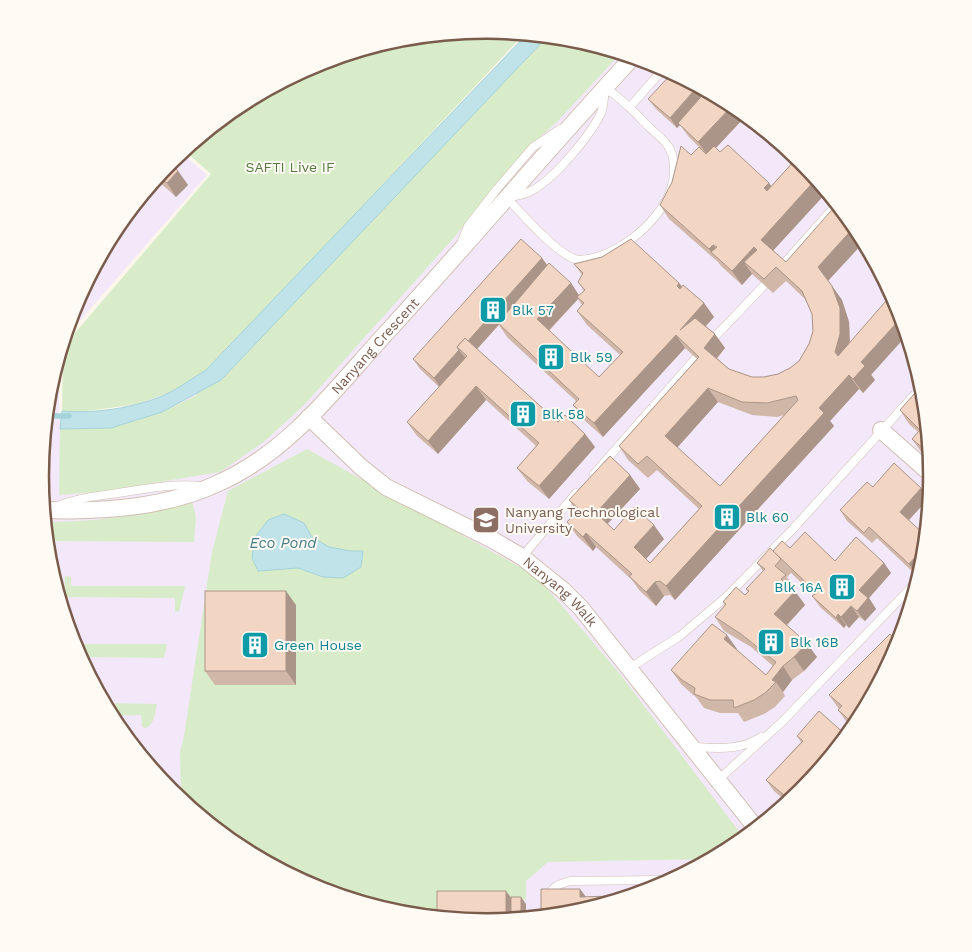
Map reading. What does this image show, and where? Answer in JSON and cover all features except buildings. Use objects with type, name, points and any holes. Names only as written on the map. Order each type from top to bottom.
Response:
[{"type":"street","name":"Nanyang Crescent","points":[[50,510],[98,510],[138,506],[156,502],[209,486],[238,474],[264,458],[286,440],[309,417],[628,62]]},
{"type":"street","name":"Nanyang Walk","points":[[309,417],[361,467],[386,487],[493,540],[522,557],[563,590],[581,608],[752,823]]},
{"type":"street","points":[[881,430],[923,467]]},
{"type":"lane","points":[[630,107],[658,74]]},
{"type":"lane","points":[[605,87],[630,107],[659,136],[672,153],[673,170],[670,189],[663,206],[652,221],[636,236],[603,255],[590,259],[576,259],[558,248],[507,198],[530,192],[569,158],[591,130],[602,111],[605,87]]},
{"type":"lane","points":[[455,256],[468,226],[532,147],[579,117]]},
{"type":"lane","points":[[586,483],[713,338],[832,209]]},
{"type":"lane","points":[[628,668],[680,636],[726,598],[792,530],[915,392]]},
{"type":"lane","points":[[522,557],[579,490]]},
{"type":"lane","points":[[717,780],[783,721],[907,591]]},
{"type":"lane","points":[[690,746],[725,748],[740,746],[757,740],[783,721]]},
{"type":"lane","points":[[547,905],[551,890],[570,881],[653,880]]},
{"type":"shaded area","name":"Nanyang Technological University","points":[[565,46],[627,62],[653,72],[705,97],[729,112],[774,147],[795,167],[815,188],[850,233],[865,257],[890,309],[900,335],[915,391],[922,447],[923,476],[920,533],[915,561],[900,617],[890,643],[865,695],[850,719],[815,764],[774,805],[752,823],[705,855],[679,868],[627,890],[599,898],[543,910],[515,912],[486,913],[429,910],[401,905],[345,890],[319,880],[267,855],[243,840],[198,805],[157,764],[122,719],[94,669],[72,617],[57,561],[50,505],[49,476],[52,419],[59,383],[59,419],[109,418]]},
{"type":"shaded area","points":[[187,157],[207,175],[76,326],[107,257],[122,233],[157,188]]},
{"type":"green space","name":"SAFTI Live IF","points":[[486,39],[518,40],[281,293],[206,370],[175,390],[139,404],[79,412],[62,411],[63,368],[71,337],[211,174],[190,155],[243,112],[267,97],[319,72],[373,54],[429,42]]},
{"type":"green space","points":[[541,42],[571,47],[616,59],[558,121],[527,149],[451,241],[305,404],[265,441],[220,472],[99,492],[59,495],[60,429],[111,428],[162,412],[195,396]]},
{"type":"green space","points":[[307,449],[527,571],[545,586],[620,674],[740,832],[696,859],[548,862],[526,881],[526,900],[443,901],[442,911],[401,905],[345,890],[293,868],[243,840],[198,805],[181,789],[180,752],[212,552],[228,491]]},
{"type":"green space","points":[[192,501],[196,517],[194,542],[53,541],[51,522],[119,517],[158,511]]},
{"type":"green space","points":[[65,576],[71,577],[71,586],[185,586],[179,612],[175,611],[175,598],[66,597],[64,590]]},
{"type":"green space","points":[[82,644],[167,644],[164,658],[89,657]]},
{"type":"green space","points":[[112,703],[157,704],[153,721],[146,728],[142,727],[141,715],[120,716]]},
{"type":"water","points":[[521,40],[542,42],[221,380],[162,412],[111,428],[60,429],[62,411],[106,410],[136,405],[176,389],[206,370]]},
{"type":"water","name":"Eco Pond","points":[[284,514],[304,523],[312,537],[329,547],[363,551],[361,567],[343,578],[323,577],[298,568],[258,571],[252,558],[255,537],[268,520]]},
{"type":"waterway","points":[[53,416],[69,416]]},
{"type":"place","name":"Blk 57","points":[[493,310]]},
{"type":"place","name":"Blk 59","points":[[551,357]]},
{"type":"place","name":"Blk 58","points":[[523,414]]},
{"type":"place","name":"Blk 60","points":[[727,517]]},
{"type":"place","name":"Nanyang Technological University","points":[[486,520]]},
{"type":"place","name":"Blk 16A","points":[[842,587]]},
{"type":"place","name":"Blk 16B","points":[[771,642]]},
{"type":"place","name":"Green House","points":[[255,645]]}]
